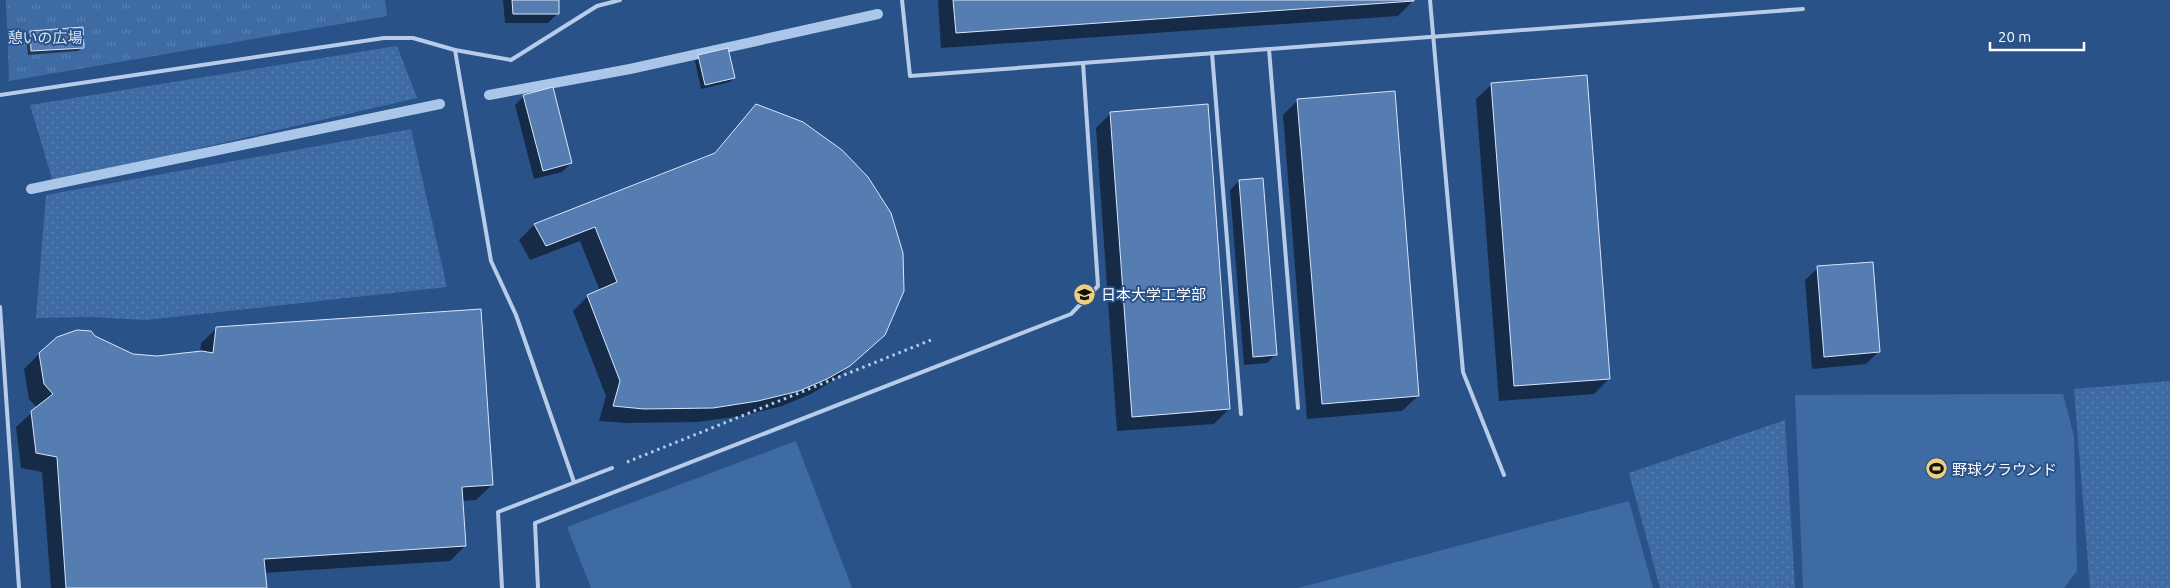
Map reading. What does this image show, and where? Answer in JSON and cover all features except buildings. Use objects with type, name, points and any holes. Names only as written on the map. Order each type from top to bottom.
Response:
[{"type":"lane","points":[[0,95],[384,38],[413,38],[454,50],[511,60],[598,6],[620,0]]},
{"type":"lane","points":[[902,0],[910,76],[1803,10]]},
{"type":"lane","points":[[1430,0],[1463,372],[1504,475]]},
{"type":"lane","points":[[1269,49],[1298,408]]},
{"type":"lane","points":[[454,50],[491,261],[516,315],[574,482]]},
{"type":"lane","points":[[1212,53],[1240,414]]},
{"type":"lane","points":[[538,588],[535,523],[1071,314],[1098,286],[1083,63]]},
{"type":"lane","points":[[0,306],[19,588]]},
{"type":"lane","points":[[502,588],[498,512],[612,468]]},
{"type":"path","points":[[612,468],[931,340]]},
{"type":"green space","name":"憩いの広場","points":[[6,0],[385,0],[387,16],[9,81]]},
{"type":"green space","points":[[397,46],[417,98],[53,182],[30,105]]},
{"type":"green space","points":[[411,129],[447,287],[146,320],[91,317],[36,318],[46,195]]},
{"type":"green space","points":[[2170,381],[2170,588],[2090,588],[2074,389]]},
{"type":"green space","name":"野球グラウンド","points":[[2063,394],[2074,436],[2077,571],[2064,588],[1803,588],[1795,395]]},
{"type":"green space","points":[[1785,420],[1795,588],[1660,588],[1629,473]]},
{"type":"green space","points":[[796,441],[852,588],[591,588],[567,527]]},
{"type":"green space","points":[[1629,501],[1653,588],[1298,588]]},
{"type":"waterway","points":[[489,95],[630,69],[878,14]]},
{"type":"waterway","points":[[31,189],[440,104]]},
{"type":"place","name":"日本大学工学部","points":[[1085,294]]},
{"type":"place","name":"野球グラウンド","points":[[1936,469]]}]
